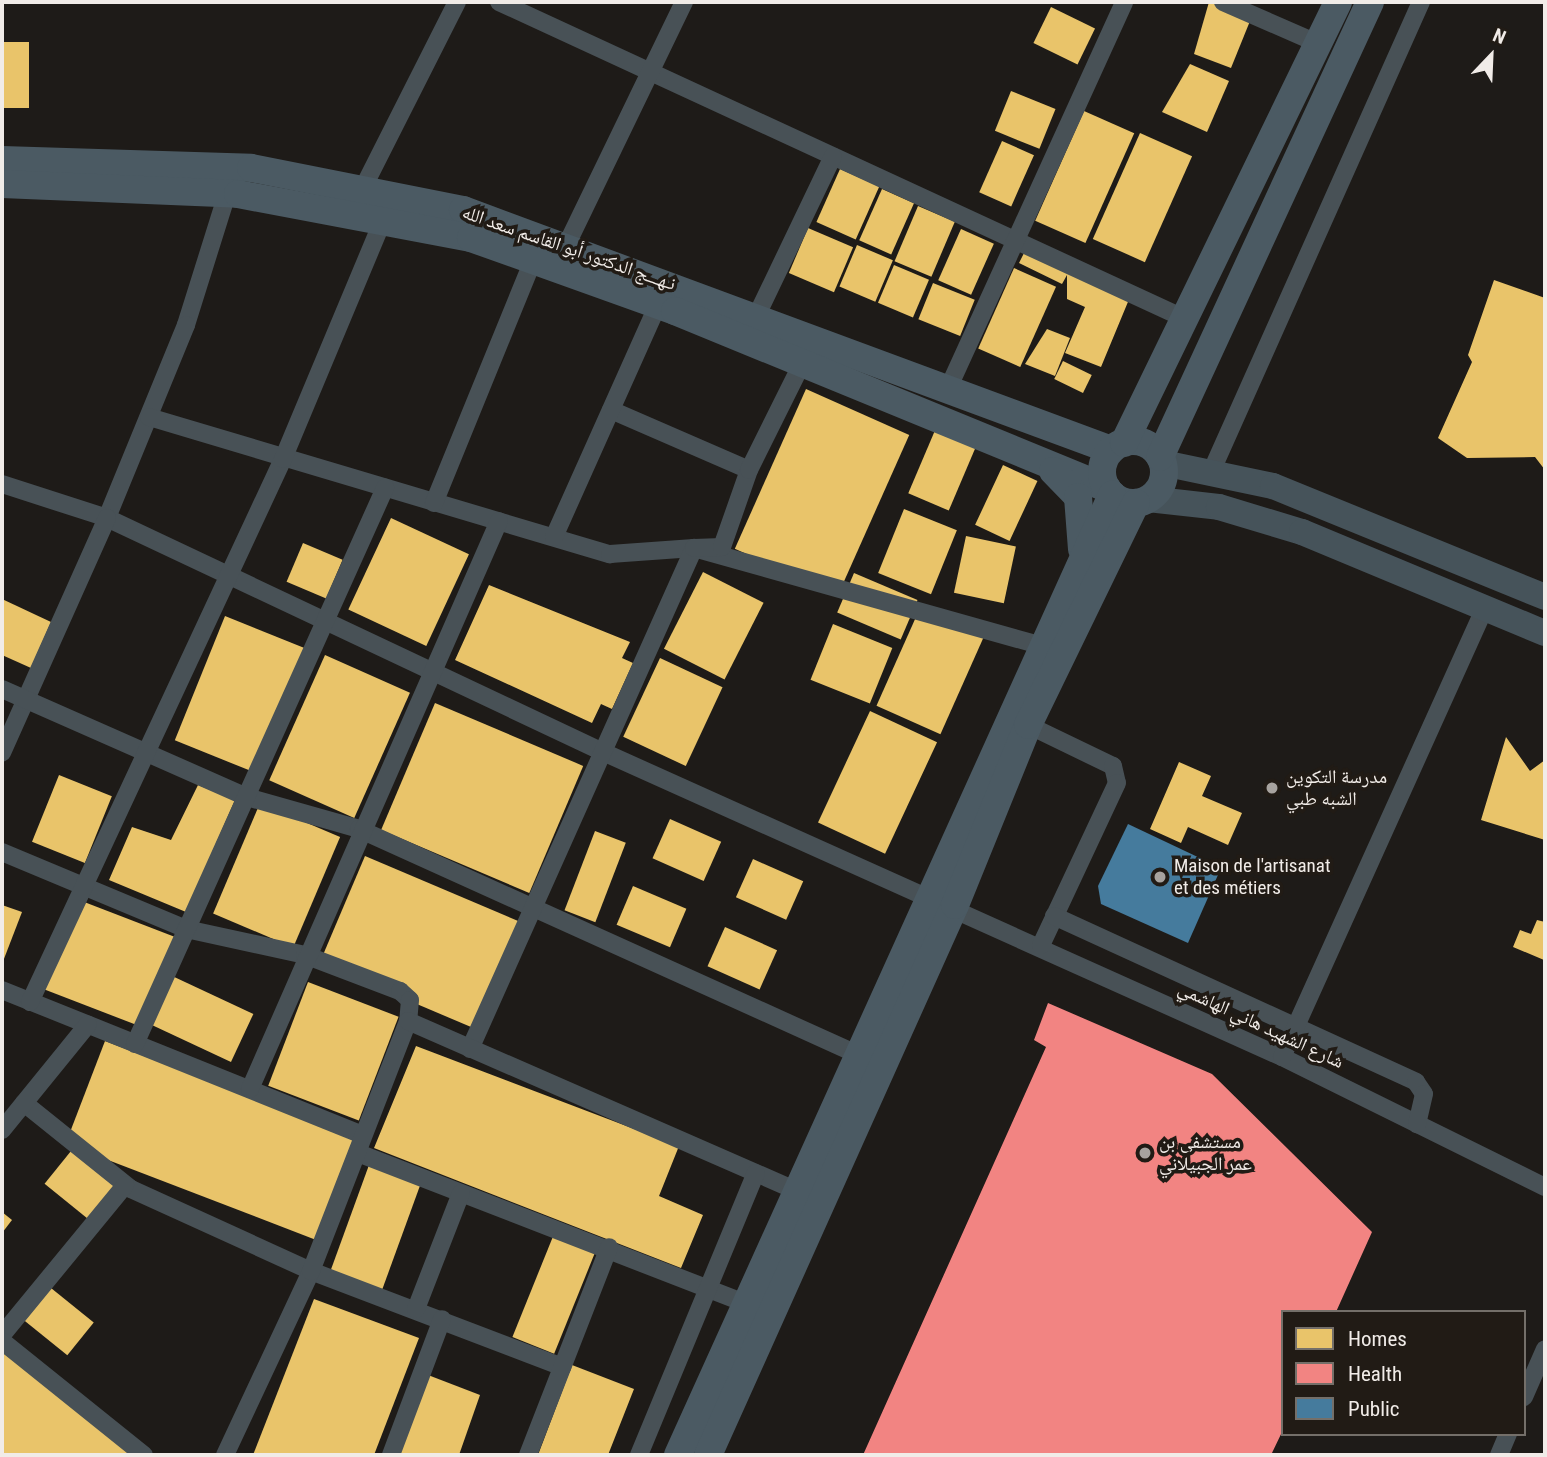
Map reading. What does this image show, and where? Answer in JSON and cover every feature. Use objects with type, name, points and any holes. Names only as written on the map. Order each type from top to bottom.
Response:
[{"type":"main road","points":[[1338,2],[1188,320],[1118,447],[1103,468],[1126,496],[1258,518],[1545,633]]},
{"type":"main road","points":[[944,900],[1042,646],[1082,556],[1126,496],[1163,480],[1162,460],[1370,2]]},
{"type":"main road","name":"نـهـــج الدكتور أبو القاسم سعد الله","points":[[2,160],[220,165],[363,188],[463,210],[567,244],[947,391],[1118,447]]},
{"type":"main road","name":"نـهـــج الدكتور أبو القاسم سعد الله","points":[[2,184],[227,194],[384,217],[535,256],[1126,496]]},
{"type":"main road","points":[[1118,447],[1141,442],[1162,460],[1273,486],[1545,597]]},
{"type":"main road","points":[[1043,462],[1078,497],[1082,556]]},
{"type":"main road","points":[[708,1455],[913,966],[1028,725],[1126,496]]},
{"type":"main road","points":[[678,1455],[860,1056],[913,966]]},
{"type":"street","points":[[363,188],[457,2]]},
{"type":"street","points":[[499,2],[1188,320]]},
{"type":"street","points":[[567,244],[684,2]]},
{"type":"street","points":[[947,391],[1124,2]]},
{"type":"street","points":[[1223,2],[1319,44]]},
{"type":"street","points":[[1212,470],[1422,2]]},
{"type":"street","points":[[756,317],[833,156]]},
{"type":"street","points":[[2,753],[107,519],[149,417],[186,325],[227,194]]},
{"type":"street","points":[[30,1002],[80,887],[283,459],[384,217]]},
{"type":"street","points":[[434,502],[535,256]]},
{"type":"street","points":[[554,537],[658,304]]},
{"type":"street","points":[[149,417],[610,554],[722,547],[749,470],[802,363]]},
{"type":"street","points":[[611,410],[749,470]]},
{"type":"street","name":"شارع الشهيد هاني الهاشمي","points":[[2,484],[107,519],[328,619],[603,752],[944,900],[1282,1057],[1545,1187]]},
{"type":"street","points":[[135,1044],[385,488]]},
{"type":"street","points":[[250,1089],[359,829],[499,521]]},
{"type":"street","points":[[694,548],[1042,646]]},
{"type":"street","points":[[470,1049],[539,907],[603,752],[694,548]]},
{"type":"street","points":[[1282,1057],[1297,1031],[1485,607]]},
{"type":"street","points":[[2,689],[143,755],[247,797],[359,829],[539,907],[860,1056]]},
{"type":"street","points":[[1028,725],[1113,766],[1117,783],[1041,945]]},
{"type":"street","points":[[2,852],[80,887],[186,929],[305,955],[400,991],[410,1000],[408,1021],[358,1153],[310,1271],[225,1455]]},
{"type":"street","points":[[1054,916],[1297,1031],[1416,1082],[1424,1094],[1417,1124]]},
{"type":"street","points":[[2,990],[363,1135]]},
{"type":"street","points":[[408,1021],[799,1192]]},
{"type":"street","points":[[2,1130],[88,1024]]},
{"type":"street","points":[[24,1103],[125,1185],[310,1271],[416,1309],[562,1367]]},
{"type":"street","points":[[358,1153],[609,1247],[748,1304]]},
{"type":"street","points":[[639,1455],[756,1173]]},
{"type":"street","points":[[2,1335],[125,1185]]},
{"type":"street","points":[[416,1309],[461,1193]]},
{"type":"street","points":[[528,1455],[609,1247]]},
{"type":"street","points":[[391,1455],[442,1320]]},
{"type":"street","points":[[2,1341],[144,1455]]},
{"type":"street","points":[[1526,1394],[1541,1368],[1545,1349]]},
{"type":"street","points":[[1499,1455],[1507,1436]]},
{"type":"building: Homes","points":[[1209,2],[1222,2],[1250,21],[1231,68],[1194,54]]},
{"type":"building: Homes","points":[[1051,7],[1095,28],[1078,64],[1033,43]]},
{"type":"building: Homes","points":[[2,42],[29,42],[29,108],[2,108]]},
{"type":"building: Homes","points":[[1190,64],[1229,81],[1207,132],[1162,112]]},
{"type":"building: Homes","points":[[1011,91],[1056,109],[1039,149],[995,131]]},
{"type":"building: Homes","points":[[1084,111],[1134,133],[1085,243],[1035,221]]},
{"type":"building: Homes","points":[[1140,133],[1192,156],[1145,262],[1093,239]]},
{"type":"building: Homes","points":[[1002,141],[1034,155],[1011,206],[979,192]]},
{"type":"building: Homes","points":[[840,169],[879,186],[856,239],[816,222]]},
{"type":"building: Homes","points":[[882,189],[914,203],[891,254],[859,240]]},
{"type":"building: Homes","points":[[918,206],[955,222],[931,277],[895,261]]},
{"type":"building: Homes","points":[[808,228],[853,247],[834,292],[789,273]]},
{"type":"building: Homes","points":[[961,229],[994,244],[971,295],[938,280]]},
{"type":"building: Homes","points":[[857,245],[893,260],[875,302],[839,286]]},
{"type":"building: Homes","points":[[1028,245],[1130,297],[1101,367],[1065,353],[1085,307],[1067,299],[1067,275],[1062,284],[1019,263]]},
{"type":"building: Homes","points":[[894,265],[929,280],[913,318],[878,303]]},
{"type":"building: Homes","points":[[1014,268],[1056,287],[1020,367],[978,348]]},
{"type":"building: Homes","points":[[1494,280],[1545,298],[1545,470],[1535,457],[1467,458],[1438,438],[1472,362],[1468,355]]},
{"type":"building: Homes","points":[[933,283],[975,300],[960,336],[918,319]]},
{"type":"building: Homes","points":[[1047,329],[1070,338],[1055,376],[1025,364]]},
{"type":"building: Homes","points":[[1063,361],[1092,375],[1083,393],[1054,379]]},
{"type":"building: Homes","points":[[806,389],[909,435],[838,595],[735,549]]},
{"type":"building: Homes","points":[[936,428],[977,445],[949,511],[908,493]]},
{"type":"building: Homes","points":[[1003,465],[1037,481],[1010,541],[975,525]]},
{"type":"building: Homes","points":[[904,509],[957,530],[931,594],[878,573]]},
{"type":"building: Homes","points":[[391,518],[469,554],[426,646],[348,610]]},
{"type":"building: Homes","points":[[966,536],[1016,547],[1004,603],[954,593]]},
{"type":"building: Homes","points":[[303,543],[343,560],[326,598],[287,582]]},
{"type":"building: Homes","points":[[703,572],[764,603],[725,679],[664,649]]},
{"type":"building: Homes","points":[[854,573],[918,600],[901,640],[837,613]]},
{"type":"building: Homes","points":[[489,585],[630,642],[622,658],[633,663],[612,709],[601,704],[592,723],[455,660]]},
{"type":"building: Homes","points":[[2,599],[51,622],[31,668],[2,655]]},
{"type":"building: Homes","points":[[920,608],[984,636],[940,734],[876,706]]},
{"type":"building: Homes","points":[[225,616],[306,649],[255,773],[175,740]]},
{"type":"building: Homes","points":[[833,624],[892,648],[870,704],[811,680]]},
{"type":"building: Homes","points":[[325,655],[410,693],[354,818],[269,780]]},
{"type":"building: Homes","points":[[660,658],[723,687],[686,766],[623,737]]},
{"type":"building: Homes","points":[[435,703],[583,766],[529,893],[381,830]]},
{"type":"building: Homes","points":[[870,711],[937,742],[885,854],[818,822]]},
{"type":"building: Homes","points":[[1506,737],[1530,771],[1545,760],[1545,840],[1481,820]]},
{"type":"building: Homes","points":[[1179,762],[1211,776],[1202,796],[1242,813],[1228,845],[1188,827],[1181,843],[1150,829]]},
{"type":"building: Homes","points":[[59,775],[112,796],[85,863],[32,842]]},
{"type":"building: Homes","points":[[198,785],[235,800],[186,912],[109,880],[132,827],[171,840]]},
{"type":"building: Homes","points":[[260,803],[340,837],[293,947],[213,913]]},
{"type":"building: Homes","points":[[670,819],[721,842],[704,881],[653,858]]},
{"type":"building: Homes","points":[[595,831],[626,843],[595,922],[565,910]]},
{"type":"building: Homes","points":[[365,856],[519,921],[473,1028],[320,963]]},
{"type":"building: Homes","points":[[753,859],[803,881],[786,920],[736,897]]},
{"type":"building: Homes","points":[[633,886],[686,909],[670,947],[617,925]]},
{"type":"building: Homes","points":[[79,900],[177,938],[143,1027],[45,990]]},
{"type":"building: Homes","points":[[2,905],[22,912],[2,964]]},
{"type":"building: Homes","points":[[1537,920],[1545,922],[1544,960],[1513,947],[1520,930],[1531,934]]},
{"type":"building: Homes","points":[[725,927],[777,950],[760,989],[708,966]]},
{"type":"building: Homes","points":[[170,975],[253,1014],[231,1062],[148,1023]]},
{"type":"building: Homes","points":[[308,982],[399,1017],[359,1120],[268,1086]]},
{"type":"building: Homes","points":[[105,1041],[354,1137],[315,1239],[66,1144]]},
{"type":"building: Homes","points":[[416,1046],[679,1146],[659,1196],[703,1215],[681,1268],[374,1148]]},
{"type":"building: Homes","points":[[71,1151],[115,1186],[88,1219],[45,1184]]},
{"type":"building: Homes","points":[[369,1165],[421,1184],[382,1290],[330,1271]]},
{"type":"building: Homes","points":[[2,1212],[12,1220],[2,1233]]},
{"type":"building: Homes","points":[[554,1234],[596,1251],[554,1354],[512,1337]]},
{"type":"building: Homes","points":[[51,1288],[94,1323],[67,1355],[25,1321]]},
{"type":"building: Homes","points":[[314,1299],[419,1338],[374,1455],[253,1455]]},
{"type":"building: Homes","points":[[2,1352],[138,1455],[2,1455]]},
{"type":"building: Homes","points":[[572,1365],[634,1389],[608,1455],[538,1455]]},
{"type":"building: Homes","points":[[428,1375],[480,1395],[459,1455],[398,1455]]},
{"type":"building: Health","name":"مستشفى بن عمر الجبيلاني","points":[[1048,1003],[1212,1074],[1372,1232],[1337,1310],[1281,1310],[1281,1434],[1271,1455],[863,1455],[1046,1047],[1034,1040]]},
{"type":"building: Public","name":"Maison de l'artisanat et des métiers","points":[[1128,824],[1221,868],[1188,943],[1101,904],[1098,886]]},
{"type":"place","name":"مدرسة التكوين الشبه طبي","points":[[1272,788]]},
{"type":"place","name":"Maison de l'artisanat et des métiers","points":[[1160,877]]},
{"type":"place","name":"مستشفى بن عمر الجبيلاني","points":[[1145,1153]]}]
